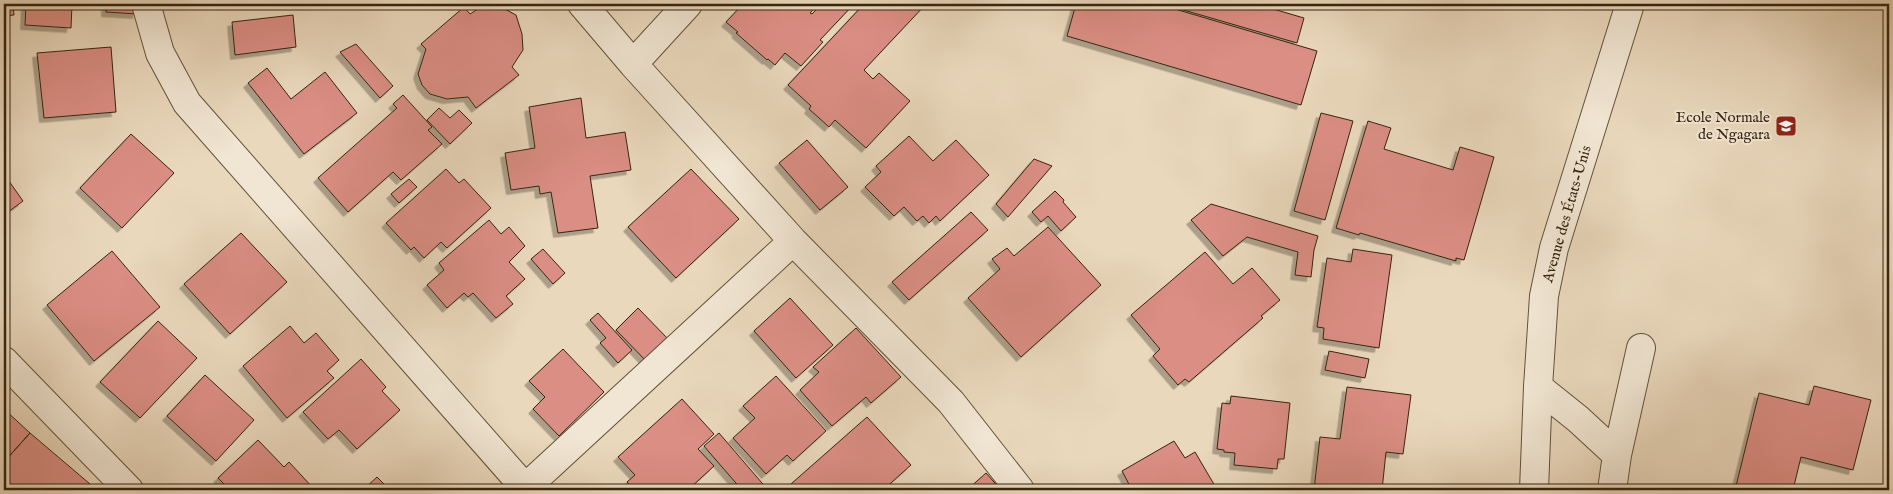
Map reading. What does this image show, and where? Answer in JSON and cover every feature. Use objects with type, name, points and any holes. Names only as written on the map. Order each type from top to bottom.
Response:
[{"type":"street","points":[[146,4],[160,53],[187,103],[525,490],[793,241]]},
{"type":"street","points":[[582,4],[633,64],[793,241],[951,402],[1020,490]]},
{"type":"street","points":[[633,64],[688,4]]},
{"type":"street","name":"Avenue des États-Unis","points":[[1534,490],[1544,296],[1554,248],[1630,4]]},
{"type":"street","points":[[1612,490],[1617,455],[1641,348]]},
{"type":"street","points":[[4,361],[129,490]]},
{"type":"street","points":[[1538,387],[1578,419],[1617,455]]},
{"type":"building","points":[[4,4],[13,4],[14,15],[4,16]]},
{"type":"building","points":[[26,4],[72,4],[71,28],[25,25]]},
{"type":"building","points":[[106,4],[138,4],[137,14],[106,12]]},
{"type":"building","points":[[743,4],[818,4],[810,13],[812,14],[822,4],[854,4],[820,40],[823,42],[801,66],[785,53],[775,65],[736,33],[738,32],[726,22]]},
{"type":"building","points":[[864,4],[926,4],[864,70],[873,79],[879,73],[910,101],[866,148],[835,120],[829,127],[809,109],[811,106],[788,85]]},
{"type":"building","points":[[1076,4],[1158,4],[1317,51],[1301,105],[1067,36]]},
{"type":"building","points":[[1163,4],[1256,4],[1304,18],[1297,43]]},
{"type":"building","points":[[464,7],[470,14],[481,7],[501,7],[516,15],[522,34],[523,50],[512,67],[519,75],[476,108],[468,97],[447,99],[430,94],[422,85],[418,74],[426,49],[421,44]]},
{"type":"building","points":[[293,15],[296,47],[235,55],[232,22]]},
{"type":"building","points":[[356,44],[393,86],[380,98],[340,52]]},
{"type":"building","points":[[111,47],[116,112],[44,118],[37,53]]},
{"type":"building","points":[[267,68],[291,99],[325,72],[357,113],[304,154],[248,83]]},
{"type":"building","points":[[403,95],[432,127],[428,130],[442,144],[401,180],[393,172],[348,212],[318,178],[397,108],[393,104]]},
{"type":"building","points":[[581,98],[586,138],[625,132],[631,170],[590,176],[598,228],[558,233],[551,192],[540,194],[539,186],[511,190],[505,153],[535,148],[529,107]]},
{"type":"building","points":[[439,108],[450,118],[459,110],[472,123],[450,144],[427,120]]},
{"type":"building","points":[[1321,113],[1353,121],[1325,220],[1294,211]]},
{"type":"building","points":[[1368,121],[1391,128],[1384,149],[1453,170],[1460,147],[1494,157],[1464,260],[1456,258],[1456,261],[1360,233],[1359,235],[1336,228]]},
{"type":"building","points":[[131,134],[174,173],[122,228],[80,188]]},
{"type":"building","points":[[909,136],[933,161],[956,140],[989,175],[940,221],[936,216],[929,223],[923,216],[917,221],[904,207],[894,216],[865,187],[881,172],[876,166]]},
{"type":"building","points":[[807,140],[848,187],[820,210],[779,163]]},
{"type":"building","points":[[1034,159],[1052,166],[1008,217],[996,204]]},
{"type":"building","points":[[446,169],[459,183],[464,179],[491,208],[447,248],[441,242],[424,258],[414,247],[411,250],[386,223]]},
{"type":"building","points":[[691,169],[739,219],[676,278],[628,227]]},
{"type":"building","points":[[4,174],[23,201],[4,215]]},
{"type":"building","points":[[409,179],[417,187],[399,203],[391,194]]},
{"type":"building","points":[[1055,191],[1076,217],[1061,231],[1048,216],[1041,222],[1032,212]]},
{"type":"building","points":[[1211,204],[1318,236],[1314,250],[1311,277],[1295,275],[1298,252],[1247,237],[1223,256],[1191,220]]},
{"type":"building","points":[[971,212],[988,230],[909,300],[892,282]]},
{"type":"building","points":[[489,220],[501,234],[509,227],[525,246],[509,262],[525,279],[506,296],[513,304],[496,318],[473,293],[468,297],[464,293],[447,308],[427,285],[444,270],[439,263]]},
{"type":"building","points":[[1048,227],[1101,285],[1021,357],[968,298],[1000,269],[992,259],[1007,248],[1014,256]]},
{"type":"building","points":[[241,233],[287,282],[230,334],[184,284]]},
{"type":"building","points":[[543,249],[565,273],[553,284],[531,259]]},
{"type":"building","points":[[1353,249],[1392,255],[1379,348],[1323,339],[1324,328],[1317,327],[1327,258],[1351,262]]},
{"type":"building","points":[[112,251],[160,307],[94,361],[47,305]]},
{"type":"building","points":[[1205,252],[1233,284],[1252,268],[1280,300],[1261,316],[1263,318],[1189,382],[1185,379],[1178,385],[1153,356],[1160,349],[1131,315]]},
{"type":"building","points":[[790,298],[833,345],[796,378],[754,331]]},
{"type":"building","points":[[638,308],[670,341],[648,363],[616,330]]},
{"type":"building","points":[[598,313],[632,350],[618,363],[600,343],[606,338],[590,320]]},
{"type":"building","points":[[158,321],[197,358],[140,418],[100,382]]},
{"type":"building","points":[[290,326],[304,343],[316,333],[339,360],[327,371],[334,378],[287,418],[243,366]]},
{"type":"building","points":[[856,328],[901,377],[871,403],[866,397],[832,426],[800,390],[819,372],[813,367]]},
{"type":"building","points":[[563,349],[604,392],[559,436],[533,409],[545,397],[529,381]]},
{"type":"building","points":[[1329,351],[1369,359],[1365,378],[1325,370]]},
{"type":"building","points":[[361,359],[386,387],[382,391],[400,410],[357,449],[339,430],[328,439],[303,412]]},
{"type":"building","points":[[205,375],[254,420],[216,461],[167,416]]},
{"type":"building","points":[[776,376],[826,431],[793,461],[787,455],[766,474],[733,438],[755,418],[743,406]]},
{"type":"building","points":[[1814,386],[1871,400],[1853,470],[1801,457],[1793,490],[1735,490],[1759,393],[1809,405]]},
{"type":"building","points":[[1347,387],[1411,395],[1403,454],[1386,452],[1382,490],[1314,490],[1320,437],[1340,439]]},
{"type":"building","points":[[1231,396],[1290,403],[1284,459],[1278,459],[1277,469],[1234,465],[1235,453],[1217,449],[1222,403],[1230,404]]},
{"type":"building","points":[[682,399],[714,434],[698,449],[714,466],[688,490],[635,490],[627,482],[635,475],[618,457]]},
{"type":"building","points":[[4,409],[30,433],[4,462]]},
{"type":"building","points":[[867,417],[911,465],[883,490],[797,490],[791,484]]},
{"type":"building","points":[[30,433],[90,484],[84,490],[4,490],[4,462]]},
{"type":"building","points":[[719,433],[768,490],[742,490],[709,452],[704,446]]},
{"type":"building","points":[[258,440],[284,467],[289,462],[315,490],[230,490],[218,478]]},
{"type":"building","points":[[1174,441],[1185,458],[1195,452],[1215,486],[1206,490],[1132,490],[1122,471]]},
{"type":"building","points":[[986,473],[1001,490],[967,490]]},
{"type":"building","points":[[377,477],[390,490],[363,490]]},
{"type":"place","name":"Ecole Normale de Ngagara","points":[[1786,126]]}]
